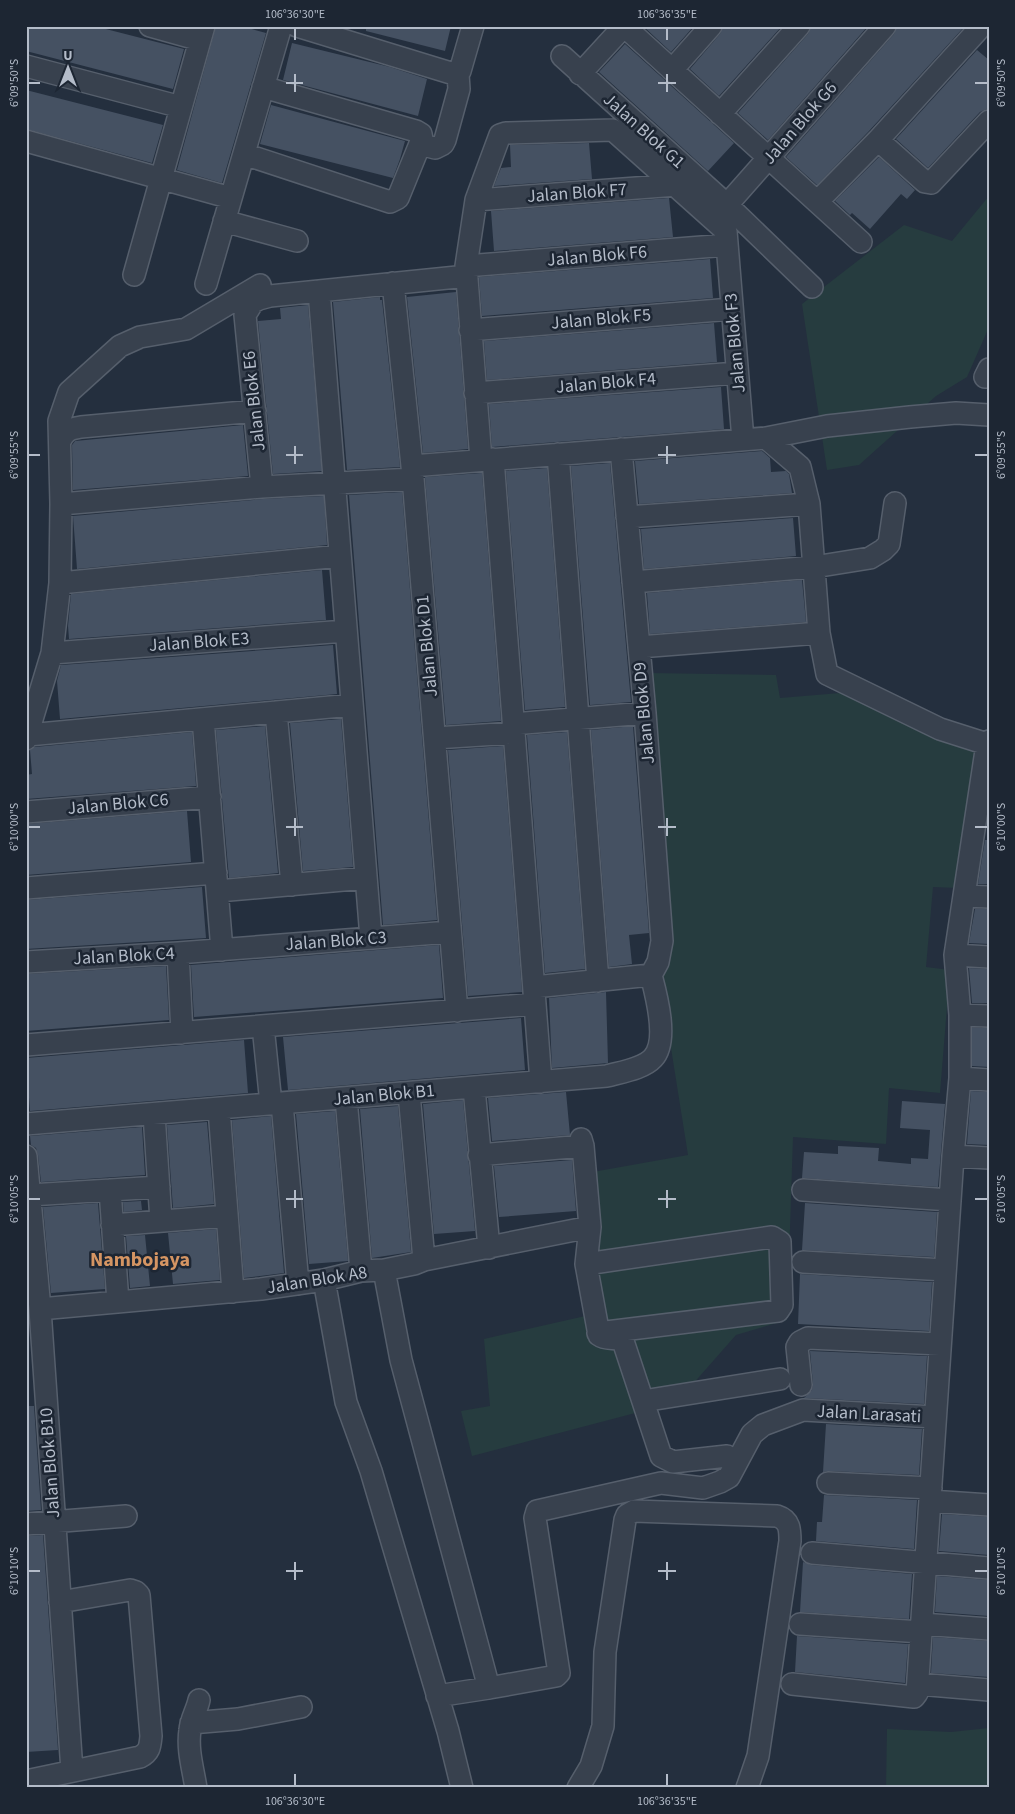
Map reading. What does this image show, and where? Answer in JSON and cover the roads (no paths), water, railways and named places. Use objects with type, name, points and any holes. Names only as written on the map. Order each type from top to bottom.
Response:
[{"type":"street","points":[[134,275],[202,33],[152,26]]},
{"type":"street","points":[[206,284],[281,26]]},
{"type":"street","points":[[297,26],[458,74]]},
{"type":"street","points":[[420,144],[435,148],[443,144],[445,140],[458,89],[458,74],[472,26]]},
{"type":"street","points":[[580,74],[624,26],[861,242]]},
{"type":"street","points":[[672,70],[711,26]]},
{"type":"street","points":[[720,114],[799,26]]},
{"type":"street","name":"Jalan Blok G6","points":[[721,212],[885,26]]},
{"type":"street","points":[[817,202],[980,32]]},
{"type":"street","name":"Jalan Blok G1","points":[[562,56],[721,212]]},
{"type":"street","points":[[26,66],[181,107]]},
{"type":"street","points":[[244,154],[390,202],[398,198],[422,139],[421,134],[416,131],[263,87]]},
{"type":"street","points":[[878,140],[928,184],[933,182],[989,121]]},
{"type":"street","points":[[541,1082],[513,728],[487,459],[475,393],[467,271],[476,200],[500,136],[506,133],[613,130],[677,185],[721,212],[812,287]]},
{"type":"street","points":[[26,141],[231,198]]},
{"type":"street","name":"Jalan Blok F7","points":[[476,200],[677,185]]},
{"type":"street","name":"Jalan Blok F3","points":[[721,212],[726,231],[743,440]]},
{"type":"street","points":[[224,221],[297,241]]},
{"type":"street","name":"Jalan Blok F6","points":[[245,315],[253,302],[259,299],[467,271],[727,245]]},
{"type":"street","name":"Jalan Blok D1","points":[[393,282],[413,472],[457,1010]]},
{"type":"street","points":[[260,285],[186,329],[140,337],[120,346],[69,392],[59,421],[60,582],[52,654],[27,737],[352,705]]},
{"type":"street","points":[[319,291],[336,483],[340,556],[371,938]]},
{"type":"street","name":"Jalan Blok F5","points":[[470,330],[732,308]]},
{"type":"street","name":"Jalan Blok E6","points":[[245,315],[262,488]]},
{"type":"street","name":"Jalan Blok F4","points":[[475,393],[737,372]]},
{"type":"street","points":[[60,441],[63,433],[81,427],[255,411]]},
{"type":"street","points":[[61,504],[336,483],[487,459],[766,438],[827,426],[910,417],[956,413],[989,415]]},
{"type":"street","points":[[766,438],[800,467],[809,504],[819,633],[827,674],[940,729],[988,742],[981,839],[964,896],[956,955],[960,1015],[960,1078],[945,1270],[917,1693],[914,1697],[792,1684]]},
{"type":"street","name":"Jalan Blok D9","points":[[621,449],[645,714],[662,941],[658,962],[651,975]]},
{"type":"street","points":[[558,454],[598,981]]},
{"type":"street","points":[[633,582],[814,567],[870,558],[889,544],[895,503]]},
{"type":"street","points":[[627,517],[809,504]]},
{"type":"street","points":[[60,582],[340,556]]},
{"type":"street","name":"Jalan Blok E3","points":[[52,654],[346,631]]},
{"type":"street","points":[[639,647],[819,633]]},
{"type":"street","points":[[276,712],[292,885]]},
{"type":"street","points":[[435,738],[578,719],[645,714]]},
{"type":"street","points":[[203,719],[222,950]]},
{"type":"street","name":"Jalan Blok C6","points":[[26,812],[210,797]]},
{"type":"street","points":[[26,888],[217,882],[292,885],[366,878]]},
{"type":"street","points":[[964,896],[989,897]]},
{"type":"street","name":"Jalan Blok C3","points":[[222,950],[450,932]]},
{"type":"street","name":"Jalan Blok C4","points":[[26,962],[222,950]]},
{"type":"street","points":[[178,953],[182,1033]]},
{"type":"street","points":[[956,955],[989,958]]},
{"type":"street","points":[[26,1045],[457,1010],[534,996],[598,981],[651,975]]},
{"type":"street","name":"Jalan Blok B1","points":[[26,1124],[607,1076],[640,1066],[654,1057],[660,1044],[660,1022],[651,975]]},
{"type":"street","points":[[960,1015],[989,1016]]},
{"type":"street","points":[[263,1026],[277,1104],[298,1284]]},
{"type":"street","points":[[960,1078],[989,1080]]},
{"type":"street","points":[[474,1088],[489,1248]]},
{"type":"street","points":[[410,1093],[424,1260]]},
{"type":"street","points":[[346,1098],[361,1271]]},
{"type":"street","points":[[219,1108],[233,1292]]},
{"type":"street","points":[[154,1114],[161,1221]]},
{"type":"street","points":[[479,1155],[582,1142],[590,1228],[586,1264],[598,1333],[603,1338],[620,1338],[623,1340],[661,1456],[674,1462],[727,1456]]},
{"type":"street","name":"Jalan Blok B10","points":[[26,1156],[30,1195],[31,1254],[40,1309],[72,1772]]},
{"type":"street","points":[[953,1156],[989,1158]]},
{"type":"street","points":[[30,1195],[159,1187]]},
{"type":"street","points":[[110,1190],[118,1302]]},
{"type":"street","points":[[803,1190],[950,1200]]},
{"type":"street","points":[[112,1224],[227,1216]]},
{"type":"street","name":"Jalan Blok A8","points":[[40,1309],[233,1292],[298,1284],[361,1271],[384,1270],[424,1260],[590,1228]]},
{"type":"street","points":[[586,1264],[772,1237],[780,1242],[782,1305],[778,1311],[598,1333]]},
{"type":"street","points":[[803,1262],[945,1270]]},
{"type":"street","points":[[384,1270],[401,1360],[489,1688],[437,1696]]},
{"type":"street","points":[[324,1280],[346,1402],[371,1471],[461,1777],[462,1788]]},
{"type":"street","points":[[801,1385],[797,1348],[800,1342],[808,1338],[940,1344]]},
{"type":"street","points":[[643,1401],[780,1379]]},
{"type":"street","name":"Jalan Larasati","points":[[489,1688],[556,1676],[559,1673],[535,1518],[537,1511],[661,1483],[703,1488],[720,1482],[729,1477],[752,1434],[763,1425],[804,1410],[935,1417]]},
{"type":"street","points":[[828,1483],[930,1494],[989,1505]]},
{"type":"street","points":[[578,1788],[591,1766],[603,1726],[605,1652],[625,1520],[627,1515],[634,1511],[777,1516],[783,1518],[790,1529],[790,1541],[758,1756],[747,1788]]},
{"type":"street","points":[[26,1524],[126,1516]]},
{"type":"street","points":[[812,1553],[989,1568]]},
{"type":"street","points":[[26,1781],[140,1757],[149,1751],[151,1736],[139,1595],[130,1590],[60,1602]]},
{"type":"street","points":[[800,1624],[989,1629]]},
{"type":"street","points":[[918,1684],[989,1690]]},
{"type":"street","points":[[196,1788],[190,1749],[191,1723],[199,1700]]},
{"type":"street","points":[[191,1723],[238,1719],[301,1708]]},
{"type":"district","name":"Nambojaya","points":[[140,1260]]}]
